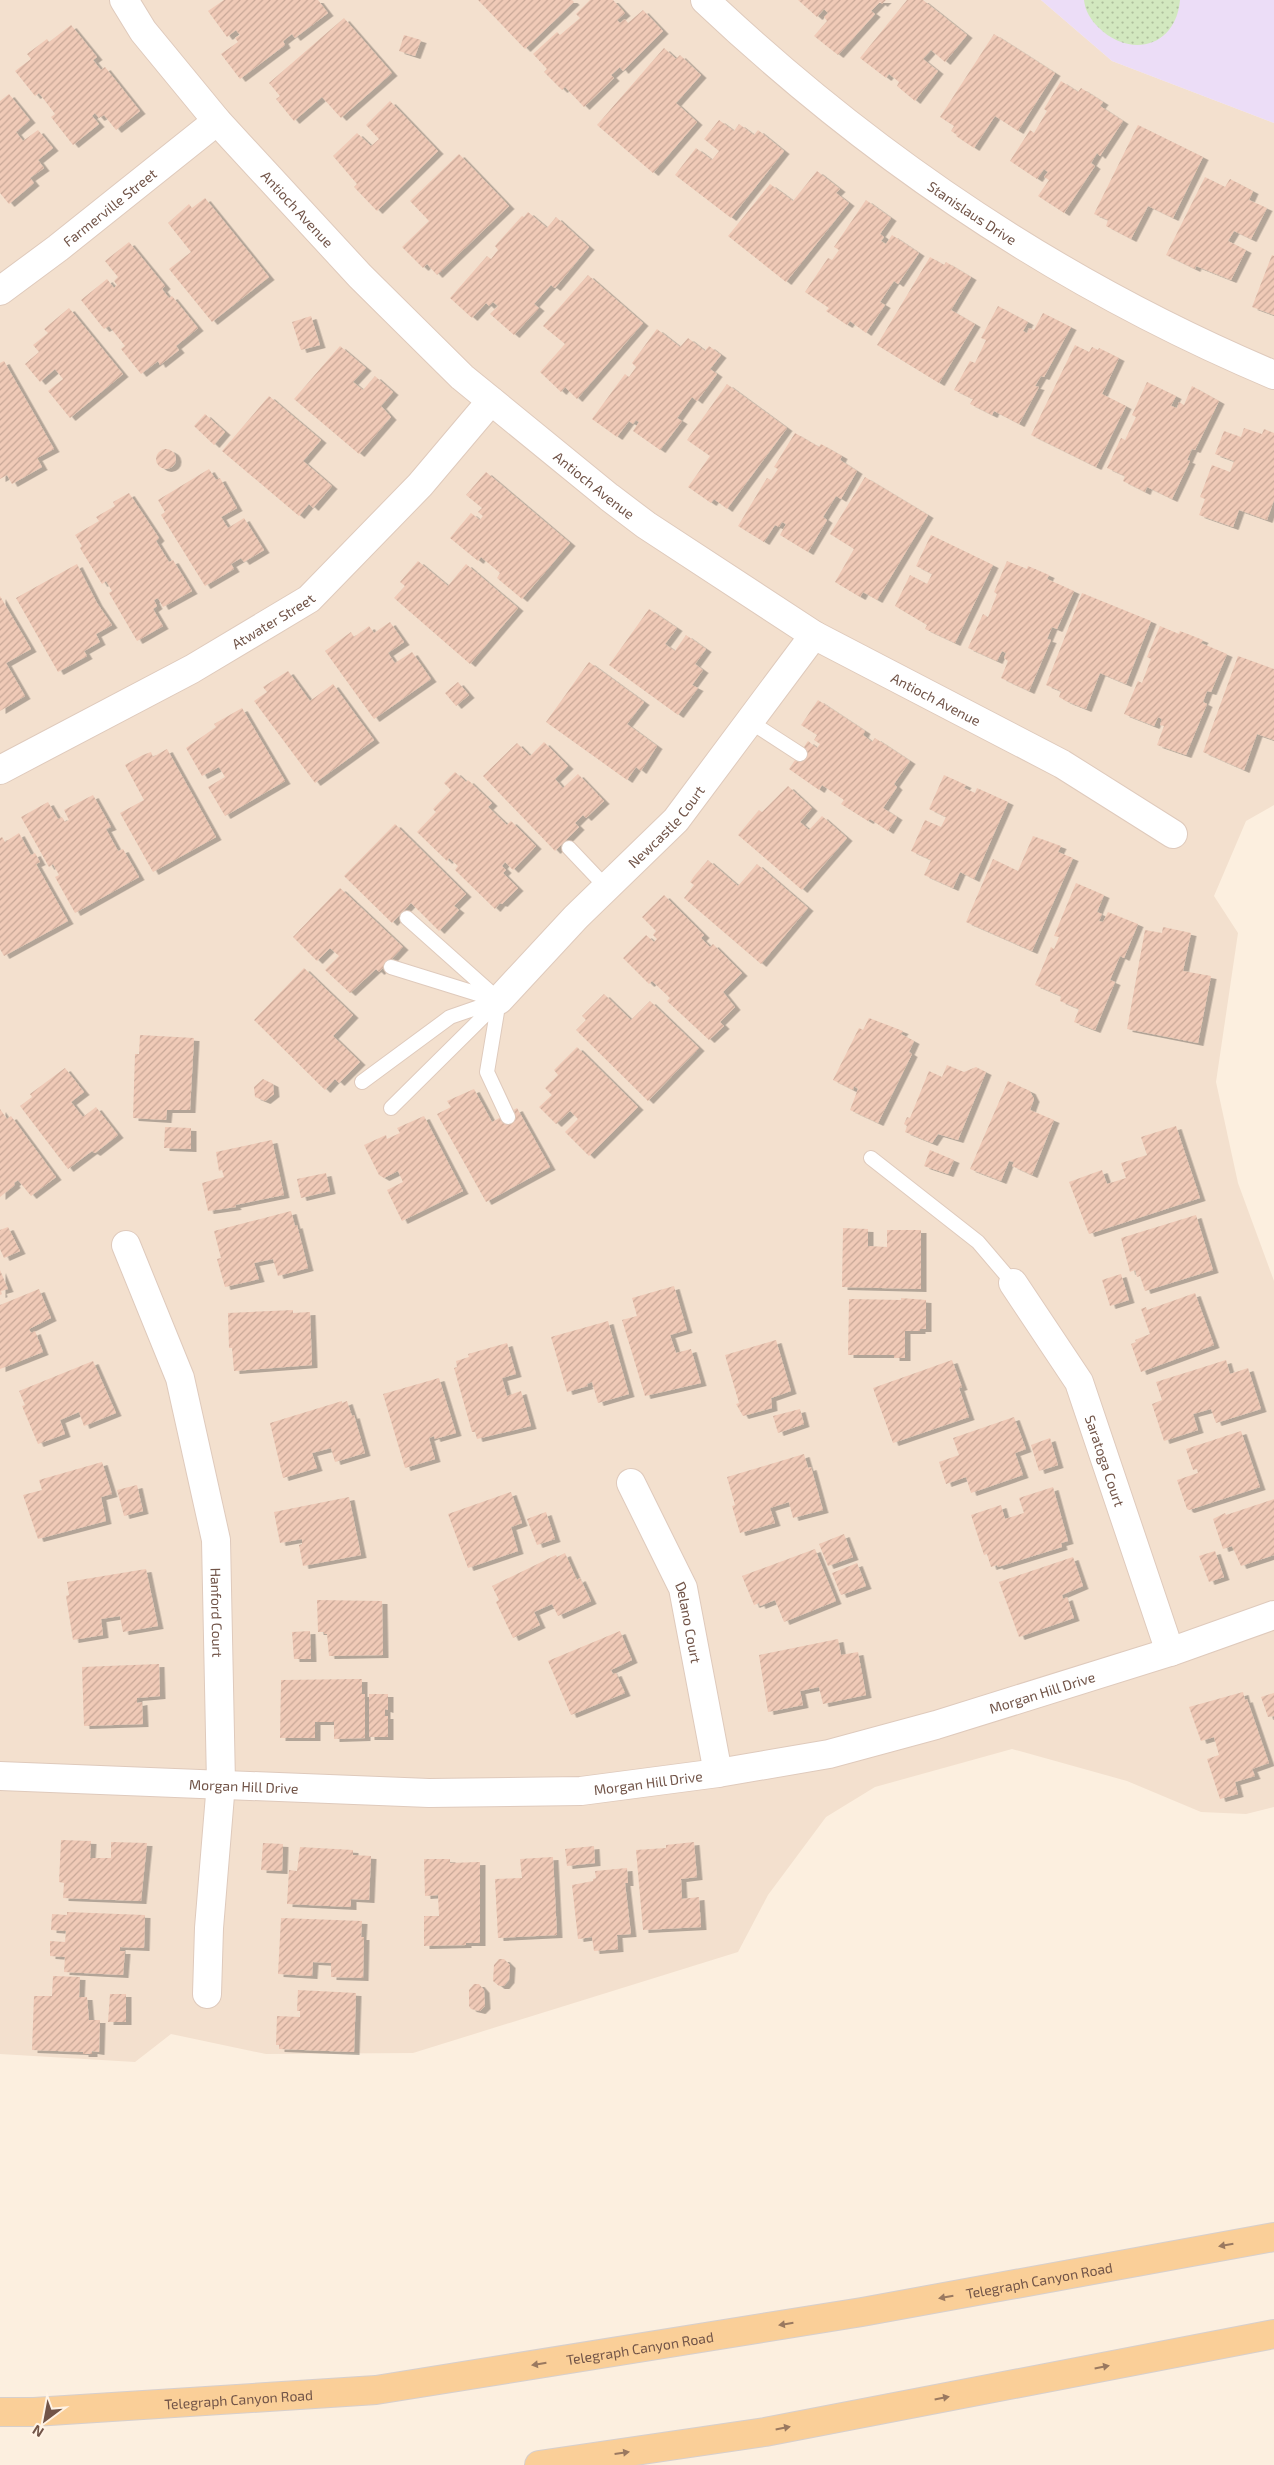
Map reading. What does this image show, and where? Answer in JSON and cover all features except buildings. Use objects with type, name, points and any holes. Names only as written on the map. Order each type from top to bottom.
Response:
[{"type":"main road","name":"Telegraph Canyon Road","points":[[0,2412],[34,2412],[376,2390],[862,2312],[1274,2236]]},
{"type":"main road","points":[[539,2465],[765,2432],[1274,2334]]},
{"type":"street","name":"Antioch Avenue","points":[[124,0],[143,32],[217,121],[360,276],[490,401],[646,525],[814,635],[1062,764],[1173,834]]},
{"type":"street","name":"Stanislaus Drive","points":[[706,0],[807,92],[953,202],[1051,264],[1117,301],[1189,338],[1274,375]]},
{"type":"street","name":"Farmerville Street","points":[[0,291],[58,248],[217,121]]},
{"type":"street","name":"Atwater Street","points":[[0,770],[192,669],[309,599],[420,485],[490,401]]},
{"type":"street","name":"Newcastle Court","points":[[499,1000],[606,887],[676,820],[814,635]]},
{"type":"street","name":"Hanford Court","points":[[126,1245],[180,1378],[216,1540],[221,1783],[209,1928],[207,1994]]},
{"type":"street","name":"Saratoga Court","points":[[1013,1283],[1080,1382],[1170,1652]]},
{"type":"street","name":"Delano Court","points":[[630,1483],[683,1588],[718,1773]]},
{"type":"street","name":"Morgan Hill Drive","points":[[0,1776],[221,1783],[429,1793],[580,1791],[718,1773],[838,1752],[936,1725],[1170,1652],[1274,1615]]},
{"type":"lane","points":[[749,721],[800,754]]},
{"type":"lane","points":[[569,848],[606,887]]},
{"type":"lane","points":[[407,918],[499,1000]]},
{"type":"lane","points":[[391,967],[499,1000]]},
{"type":"lane","points":[[362,1082],[450,1017],[499,1000]]},
{"type":"lane","points":[[391,1108],[499,1000]]},
{"type":"lane","points":[[499,1000],[487,1072],[508,1117]]},
{"type":"lane","points":[[872,1158],[978,1242],[1013,1283]]},
{"type":"shaded area","points":[[0,0],[1041,0],[1112,61],[1274,123],[1274,805],[1246,821],[1214,896],[1238,933],[1216,1082],[1238,1183],[1274,1281],[1274,1807],[1246,1814],[1201,1812],[1127,1781],[1012,1749],[875,1787],[826,1817],[768,1895],[738,1952],[413,2053],[266,2054],[171,2034],[135,2062],[0,2054]]},
{"type":"shaded area","points":[[1041,0],[1274,0],[1274,123],[1112,61]]},
{"type":"green space","points":[[1084,0],[1180,0],[1177,16],[1170,29],[1161,38],[1150,43],[1137,45],[1124,43],[1111,37],[1098,27],[1089,15]]}]
